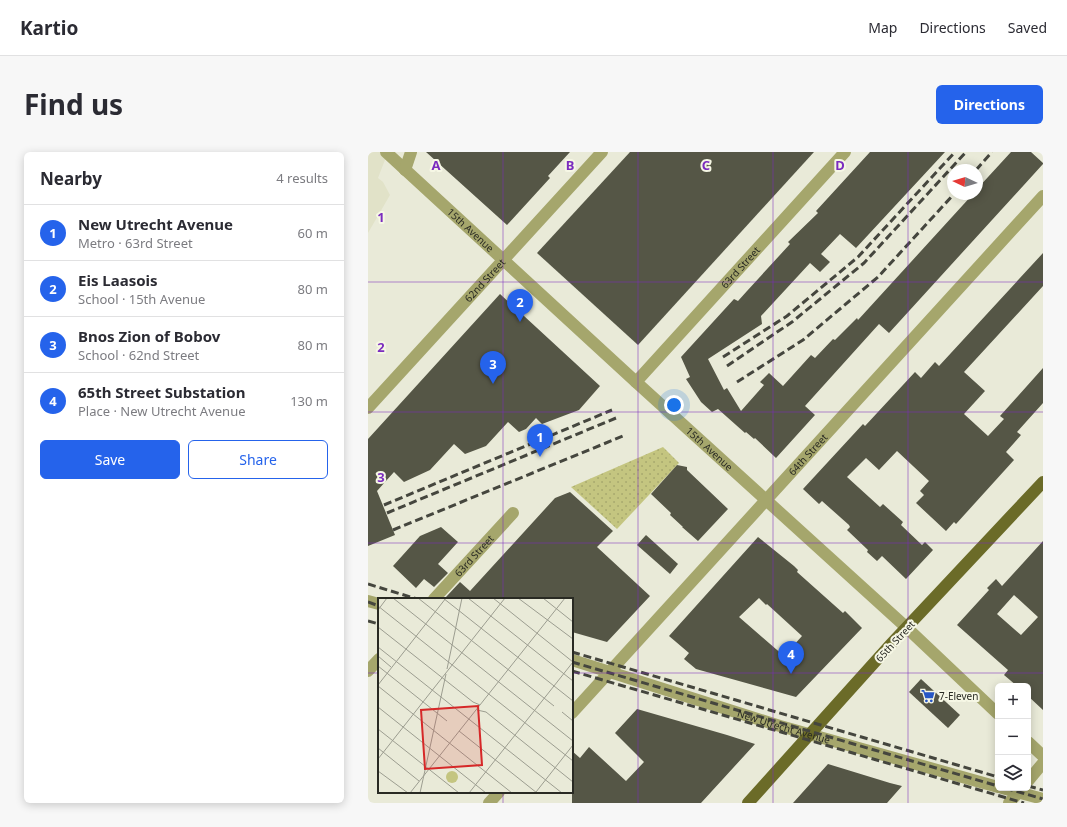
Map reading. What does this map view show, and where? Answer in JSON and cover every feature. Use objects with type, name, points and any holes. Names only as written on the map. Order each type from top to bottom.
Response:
[{"type":"main road","name":"65th Street","points":[[748,803],[907,628],[1043,482]]},
{"type":"street","name":"15th Avenue","points":[[386,152],[907,628],[995,711]]},
{"type":"street","points":[[403,168],[411,152]]},
{"type":"street","name":"62nd Street","points":[[368,408],[602,152]]},
{"type":"street","name":"63rd Street","points":[[636,382],[845,152]]},
{"type":"street","name":"64th Street","points":[[573,712],[1043,196]]},
{"type":"street","name":"63rd Street","points":[[435,598],[513,512]]},
{"type":"street","points":[[368,601],[378,604]]},
{"type":"street","points":[[368,671],[378,660]]},
{"type":"street","name":"New Utrecht Avenue","points":[[573,660],[773,724],[995,786]]},
{"type":"street","points":[[1031,745],[1043,756]]},
{"type":"street","points":[[1031,777],[1043,763]]},
{"type":"street","points":[[1009,803],[1019,791]]},
{"type":"street","points":[[1023,791],[1043,799]]},
{"type":"street","points":[[489,803],[498,793]]},
{"type":"shaded area","points":[[368,152],[388,152],[378,178],[383,182],[390,195],[368,233]]},
{"type":"green space","points":[[663,447],[679,463],[617,529],[571,487]]},
{"type":"building","points":[[426,152],[570,152],[548,176],[550,178],[507,225]]},
{"type":"building","points":[[630,152],[814,152],[638,345],[537,253]]},
{"type":"building","points":[[870,152],[945,152],[856,248],[840,234],[821,254],[830,262],[820,272],[810,263],[761,316],[762,324],[708,359],[724,390],[727,388],[741,411],[764,385],[760,382],[769,373],[783,386],[811,355],[815,358],[833,339],[835,340],[857,318],[858,320],[968,200],[983,200],[983,182],[1011,152],[1031,152],[1043,163],[889,333],[879,324],[805,406],[815,415],[776,458],[755,438],[754,439],[746,432],[745,433],[718,409],[712,412],[701,402],[686,379],[690,377],[681,357],[734,299],[738,301],[790,244],[788,242],[818,213],[816,211]]},
{"type":"building","points":[[1043,253],[1043,286],[964,372],[985,391],[964,414],[988,436],[1004,419],[1000,416],[1043,368],[1043,403],[1017,432],[1021,435],[1006,452],[1014,460],[956,524],[954,522],[946,531],[916,503],[924,495],[920,491],[929,481],[897,451],[879,470],[866,458],[847,477],[880,507],[883,504],[903,522],[901,525],[922,545],[925,542],[933,550],[906,579],[882,556],[877,561],[847,530],[850,527],[849,525],[822,501],[819,504],[803,489],[863,424],[865,426],[915,372],[921,378],[935,362],[939,366]]},
{"type":"building","points":[[500,294],[600,386],[579,410],[542,424],[536,418],[526,429],[519,432],[508,422],[486,446],[465,454],[454,444],[430,470],[404,482],[394,472],[377,491],[395,535],[368,546],[368,439]]},
{"type":"building","points":[[677,465],[687,467],[687,470],[728,509],[698,541],[670,515],[671,513],[651,494]]},
{"type":"building","points":[[570,492],[613,531],[597,547],[650,596],[607,642],[573,632],[573,598],[446,597],[460,582],[470,591],[555,498]]},
{"type":"building","points":[[441,527],[458,542],[438,564],[448,573],[434,587],[424,579],[416,588],[393,566],[420,536]]},
{"type":"building","points":[[646,535],[678,564],[670,574],[637,545]]},
{"type":"building","points":[[758,537],[794,566],[798,570],[797,572],[843,613],[845,611],[862,628],[796,697],[696,669],[684,659],[689,653],[669,636]],"holes":[[[759,598],[766,605],[767,604],[802,636],[784,656],[739,617]]]},
{"type":"building","points":[[1043,541],[1043,710],[1031,699],[1031,683],[1013,683],[1004,675],[1008,670],[957,625],[989,590],[987,588],[996,579],[1002,586]],"holes":[[[1014,595],[1038,617],[1021,635],[997,614]]]},
{"type":"building","points":[[921,679],[960,715],[948,728],[909,692]]},
{"type":"building","points":[[637,709],[755,744],[701,803],[572,803],[573,752],[580,758],[589,747],[626,781],[644,762],[615,733]]},
{"type":"building","points":[[828,764],[902,786],[887,803],[793,803]]},
{"type":"railway","points":[[723,357],[787,316],[858,257],[955,152]]},
{"type":"railway","points":[[727,366],[792,322],[864,263],[966,152]]},
{"type":"railway","points":[[981,164],[992,152]]},
{"type":"railway","points":[[737,382],[803,340],[878,277],[949,200]]},
{"type":"railway","points":[[384,505],[612,410]]},
{"type":"railway","points":[[387,513],[616,418]]},
{"type":"railway","points":[[393,530],[623,436]]},
{"type":"railway","points":[[368,584],[414,598]]},
{"type":"railway","points":[[368,602],[378,606]]},
{"type":"railway","points":[[368,621],[378,624]]},
{"type":"railway","points":[[573,652],[995,776]]},
{"type":"railway","points":[[573,662],[995,785]]},
{"type":"railway","points":[[573,671],[1024,803]]},
{"type":"railway","points":[[1031,787],[1043,790]]},
{"type":"railway","points":[[1015,791],[1043,799]]},
{"type":"place","name":"Eis Laasois","points":[[520,322]]},
{"type":"place","name":"Bnos Zion of Bobov","points":[[493,384]]},
{"type":"place","name":"New Utrecht Avenue","points":[[540,457]]},
{"type":"place","name":"65th Street Substation","points":[[791,674]]},
{"type":"place","name":"7-Eleven","points":[[928,696]]}]
